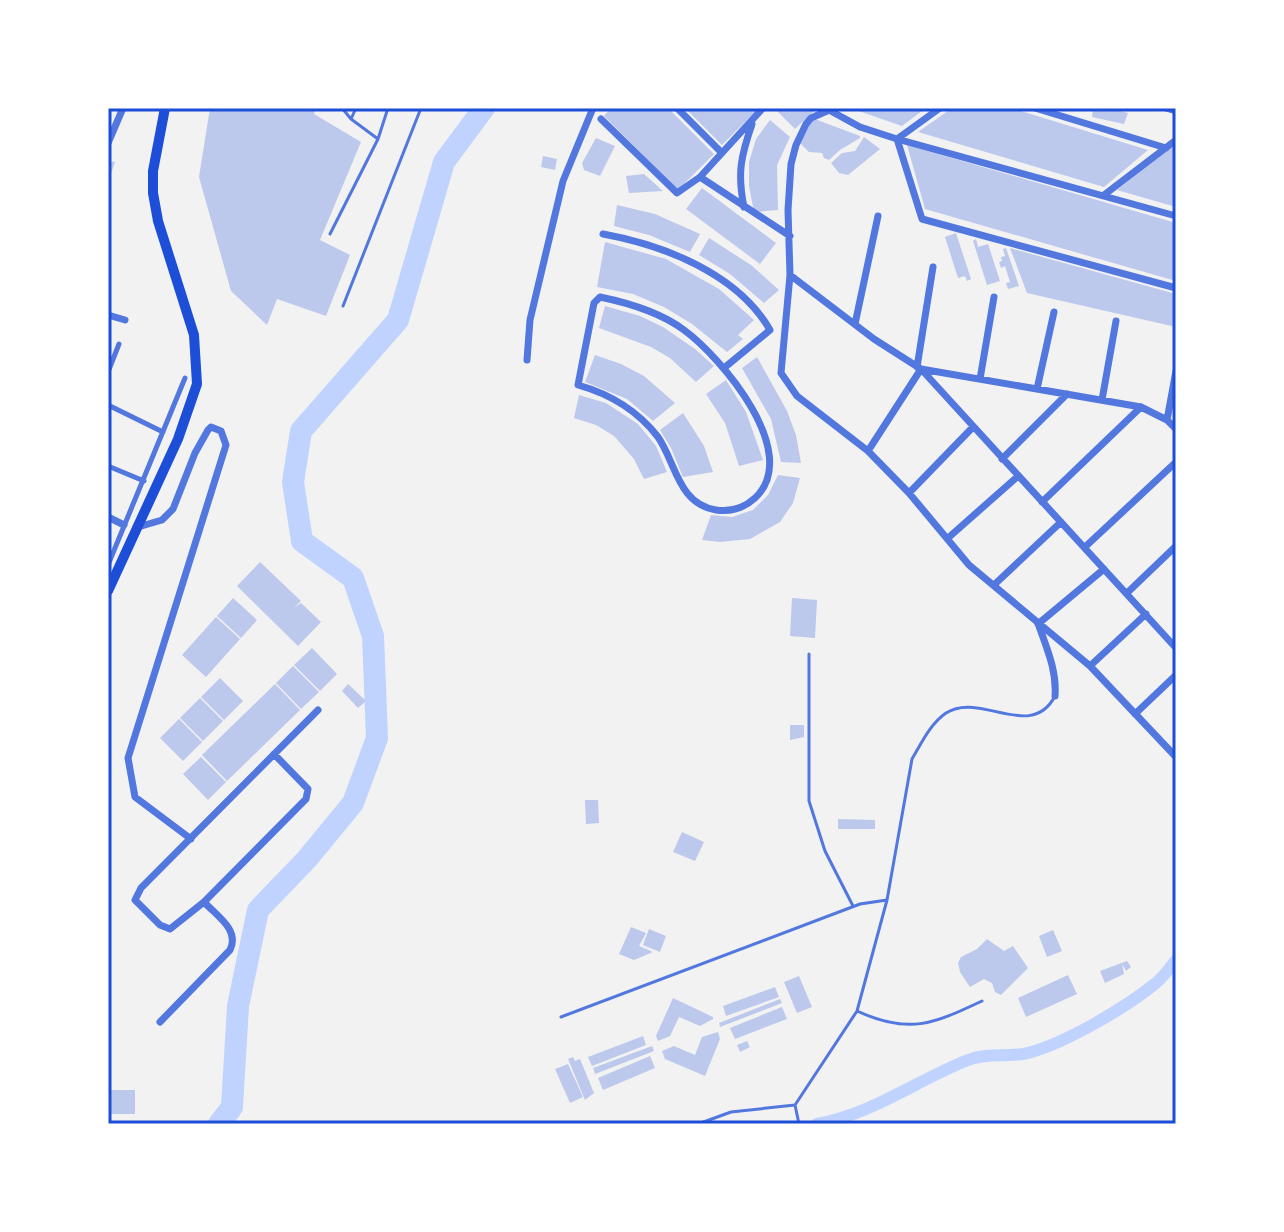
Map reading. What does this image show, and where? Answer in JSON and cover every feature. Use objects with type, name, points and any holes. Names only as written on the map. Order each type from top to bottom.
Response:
[{"type":"main road","points":[[108,591],[130,527],[178,439],[197,384],[194,335],[158,221],[153,193],[153,171],[165,108]]},
{"type":"street","points":[[108,143],[123,108]]},
{"type":"street","points":[[527,360],[530,320],[563,181],[593,108]]},
{"type":"street","points":[[677,108],[721,152]]},
{"type":"street","points":[[601,119],[677,193],[700,177],[763,108]]},
{"type":"street","points":[[897,139],[940,108]]},
{"type":"street","points":[[1035,108],[1050,110],[1166,148]]},
{"type":"street","points":[[1166,108],[1176,111]]},
{"type":"street","points":[[1176,216],[897,139],[860,127],[831,109],[811,118],[796,145],[791,164],[790,275],[781,373],[797,396],[815,413],[868,451],[909,493],[969,565],[1090,666],[1176,757]]},
{"type":"street","points":[[744,207],[738,180],[744,146],[754,120]]},
{"type":"street","points":[[897,139],[922,219],[1176,288]]},
{"type":"street","points":[[1104,195],[1176,140]]},
{"type":"street","points":[[700,177],[790,236]]},
{"type":"street","points":[[855,324],[878,216]]},
{"type":"street","points":[[603,234],[650,245],[718,278],[754,305],[770,330]]},
{"type":"street","points":[[868,451],[919,368],[933,267]]},
{"type":"street","points":[[790,275],[919,368],[1176,648]]},
{"type":"street","points":[[600,297],[630,304],[670,321],[692,336],[724,368],[759,425],[770,464],[766,482],[757,496],[729,510],[703,506],[687,493],[660,441],[634,413],[605,394],[578,385],[594,303],[600,297]]},
{"type":"street","points":[[980,379],[994,297]]},
{"type":"street","points":[[1037,389],[1054,312]]},
{"type":"street","points":[[108,315],[125,320]]},
{"type":"street","points":[[1102,400],[1116,321]]},
{"type":"street","points":[[724,368],[770,330],[785,332]]},
{"type":"street","points":[[108,372],[119,344]]},
{"type":"street","points":[[919,368],[1141,407],[1167,420],[1176,429]]},
{"type":"street","points":[[1167,420],[1176,371]]},
{"type":"street","points":[[108,565],[130,527],[144,481],[185,378]]},
{"type":"street","points":[[1002,459],[1067,394]]},
{"type":"street","points":[[108,405],[163,432]]},
{"type":"street","points":[[1042,502],[1141,407]]},
{"type":"street","points":[[108,517],[130,527],[162,520],[173,509],[195,453],[208,430],[211,427],[221,431],[226,445],[128,758],[135,797],[191,839]]},
{"type":"street","points":[[909,493],[973,427]]},
{"type":"street","points":[[1085,547],[1176,462]]},
{"type":"street","points":[[108,466],[144,481]]},
{"type":"street","points":[[948,538],[1017,477]]},
{"type":"street","points":[[995,584],[1061,522]]},
{"type":"street","points":[[1127,593],[1176,546]]},
{"type":"street","points":[[1038,624],[1104,569]]},
{"type":"street","points":[[1090,666],[1146,614]]},
{"type":"street","points":[[1038,624],[1052,663],[1055,696]]},
{"type":"street","points":[[1169,639],[1176,632]]},
{"type":"street","points":[[1135,714],[1176,675]]},
{"type":"street","points":[[274,754],[308,789],[306,799],[204,902],[167,929],[135,900],[137,894],[274,754],[318,710]]},
{"type":"street","points":[[160,1022],[230,950],[234,941],[233,933],[204,902]]},
{"type":"lane","points":[[342,108],[351,119],[378,139]]},
{"type":"lane","points":[[351,119],[356,108]]},
{"type":"lane","points":[[330,234],[378,139],[388,108]]},
{"type":"lane","points":[[343,306],[421,108]]},
{"type":"lane","points":[[809,654],[809,801],[825,851],[853,906]]},
{"type":"lane","points":[[799,1124],[795,1105],[857,1011],[887,900],[912,759],[934,725],[946,713],[959,708],[1036,717],[1048,710],[1055,696]]},
{"type":"lane","points":[[561,1017],[853,906],[887,900]]},
{"type":"lane","points":[[857,1011],[890,1025],[911,1026],[943,1020],[982,1001]]},
{"type":"lane","points":[[698,1124],[731,1112],[795,1105]]},
{"type":"building","points":[[210,108],[315,108],[314,114],[361,142],[320,240],[350,255],[326,316],[277,299],[267,325],[231,291],[199,177]]},
{"type":"building","points":[[611,108],[668,108],[714,154],[678,190],[604,116]]},
{"type":"building","points":[[685,108],[759,108],[722,145]]},
{"type":"building","points":[[774,108],[813,108],[815,110],[795,129]]},
{"type":"building","points":[[850,108],[926,108],[902,126]]},
{"type":"building","points":[[952,108],[1011,108],[1148,150],[1104,187],[918,132]]},
{"type":"building","points":[[1093,108],[1128,113],[1124,124],[1092,117]]},
{"type":"building","points":[[812,118],[860,138],[829,160],[822,153],[809,152],[799,142]]},
{"type":"building","points":[[770,120],[790,137],[777,165],[778,210],[754,212],[749,162],[756,139]]},
{"type":"building","points":[[864,137],[880,149],[848,175],[839,173],[831,163],[842,153],[855,151]]},
{"type":"building","points":[[596,138],[615,146],[600,176],[584,170],[582,163]]},
{"type":"building","points":[[1176,144],[1176,207],[1117,190]]},
{"type":"building","points":[[907,145],[1176,223],[1176,281],[925,209]]},
{"type":"building","points":[[543,156],[557,159],[555,170],[541,167]]},
{"type":"building","points":[[108,161],[115,162],[111,174],[108,173]]},
{"type":"building","points":[[644,174],[663,191],[629,193],[626,176]]},
{"type":"building","points":[[702,188],[776,243],[760,264],[686,209]]},
{"type":"building","points":[[617,205],[655,214],[700,234],[690,252],[649,235],[614,226]]},
{"type":"building","points":[[956,233],[971,279],[967,281],[965,276],[958,278],[945,237]]},
{"type":"building","points":[[709,238],[751,265],[779,290],[764,303],[730,274],[699,255]]},
{"type":"building","points":[[976,239],[978,247],[988,244],[1000,281],[987,285],[973,241]]},
{"type":"building","points":[[605,242],[666,259],[719,289],[754,320],[738,335],[743,339],[727,352],[692,324],[664,307],[633,294],[597,287]]},
{"type":"building","points":[[1006,248],[1019,286],[1008,289],[1006,283],[1010,282],[1005,266],[1001,268],[999,262],[1005,256],[1003,249]]},
{"type":"building","points":[[1010,248],[1176,294],[1176,327],[1027,293]]},
{"type":"building","points":[[605,306],[640,316],[663,327],[714,366],[696,382],[670,358],[651,347],[599,328]]},
{"type":"building","points":[[595,355],[644,376],[675,403],[653,421],[627,399],[585,382]]},
{"type":"building","points":[[757,357],[787,411],[796,435],[801,463],[781,462],[771,419],[742,368]]},
{"type":"building","points":[[726,380],[746,412],[763,460],[739,466],[725,423],[706,394]]},
{"type":"building","points":[[579,395],[606,403],[638,424],[656,446],[667,472],[644,479],[634,459],[614,436],[596,425],[574,418]]},
{"type":"building","points":[[683,413],[704,446],[713,472],[683,477],[660,430]]},
{"type":"building","points":[[778,475],[800,478],[793,503],[780,522],[750,539],[702,540],[711,515],[732,517],[753,510],[768,495]]},
{"type":"building","points":[[260,562],[301,601],[294,608],[301,603],[321,622],[298,646],[237,586]]},
{"type":"building","points":[[233,598],[257,620],[241,638],[217,616]]},
{"type":"building","points":[[792,598],[817,600],[815,638],[790,636]]},
{"type":"building","points":[[216,617],[240,639],[206,677],[182,655]]},
{"type":"building","points":[[312,648],[337,674],[320,691],[294,665]]},
{"type":"building","points":[[293,666],[319,692],[301,709],[276,683]]},
{"type":"building","points":[[220,678],[243,701],[224,720],[201,697]]},
{"type":"building","points":[[275,684],[300,710],[227,781],[202,755]]},
{"type":"building","points":[[348,684],[366,701],[358,708],[342,691]]},
{"type":"building","points":[[200,698],[223,721],[203,741],[180,718]]},
{"type":"building","points":[[179,719],[202,742],[183,761],[160,738]]},
{"type":"building","points":[[790,725],[804,725],[804,737],[790,740]]},
{"type":"building","points":[[201,757],[226,782],[208,800],[183,774]]},
{"type":"building","points":[[585,800],[598,800],[599,823],[586,824]]},
{"type":"building","points":[[838,819],[875,820],[875,829],[838,829]]},
{"type":"building","points":[[682,832],[704,842],[695,861],[673,852]]},
{"type":"building","points":[[631,927],[646,933],[639,946],[653,952],[634,960],[619,954]]},
{"type":"building","points":[[649,929],[666,936],[660,952],[643,945]]},
{"type":"building","points":[[1053,930],[1062,951],[1047,957],[1039,936]]},
{"type":"building","points":[[987,939],[1004,951],[1013,946],[1028,968],[1001,995],[995,992],[992,983],[984,979],[970,987],[960,972],[958,963],[961,957],[977,949]]},
{"type":"building","points":[[1127,961],[1131,967],[1126,971],[1122,964],[1124,974],[1105,983],[1100,971]]},
{"type":"building","points":[[1068,975],[1077,994],[1026,1017],[1018,998]]},
{"type":"building","points":[[799,976],[812,1007],[797,1013],[784,982]]},
{"type":"building","points":[[775,987],[779,997],[726,1016],[723,1006]]},
{"type":"building","points":[[673,998],[713,1019],[700,1026],[679,1017],[670,1036],[658,1041],[656,1036]]},
{"type":"building","points":[[780,999],[782,1003],[720,1027],[719,1023]]},
{"type":"building","points":[[782,1007],[787,1019],[735,1039],[730,1028]]},
{"type":"building","points":[[718,1032],[720,1039],[705,1076],[665,1059],[662,1051],[674,1046],[695,1055],[702,1037]]},
{"type":"building","points":[[643,1036],[646,1045],[592,1066],[588,1057]]},
{"type":"building","points":[[747,1041],[750,1047],[740,1052],[737,1045]]},
{"type":"building","points":[[652,1046],[654,1051],[595,1074],[593,1068]]},
{"type":"building","points":[[650,1056],[655,1068],[603,1090],[598,1078]]},
{"type":"building","points":[[573,1057],[575,1061],[580,1059],[594,1093],[585,1100],[568,1059]]},
{"type":"building","points":[[568,1064],[583,1097],[570,1103],[555,1069]]},
{"type":"building","points":[[108,1090],[135,1090],[135,1114],[108,1114]]},
{"type":"waterway","points":[[219,1124],[232,1107],[238,1006],[258,910],[307,859],[353,803],[377,738],[373,636],[353,578],[302,541],[293,482],[301,431],[398,320],[444,162],[484,108]]},
{"type":"waterway","points":[[817,1124],[876,1105],[968,1060],[1028,1053],[1060,1041],[1095,1024],[1143,993],[1159,981],[1176,960]]}]
